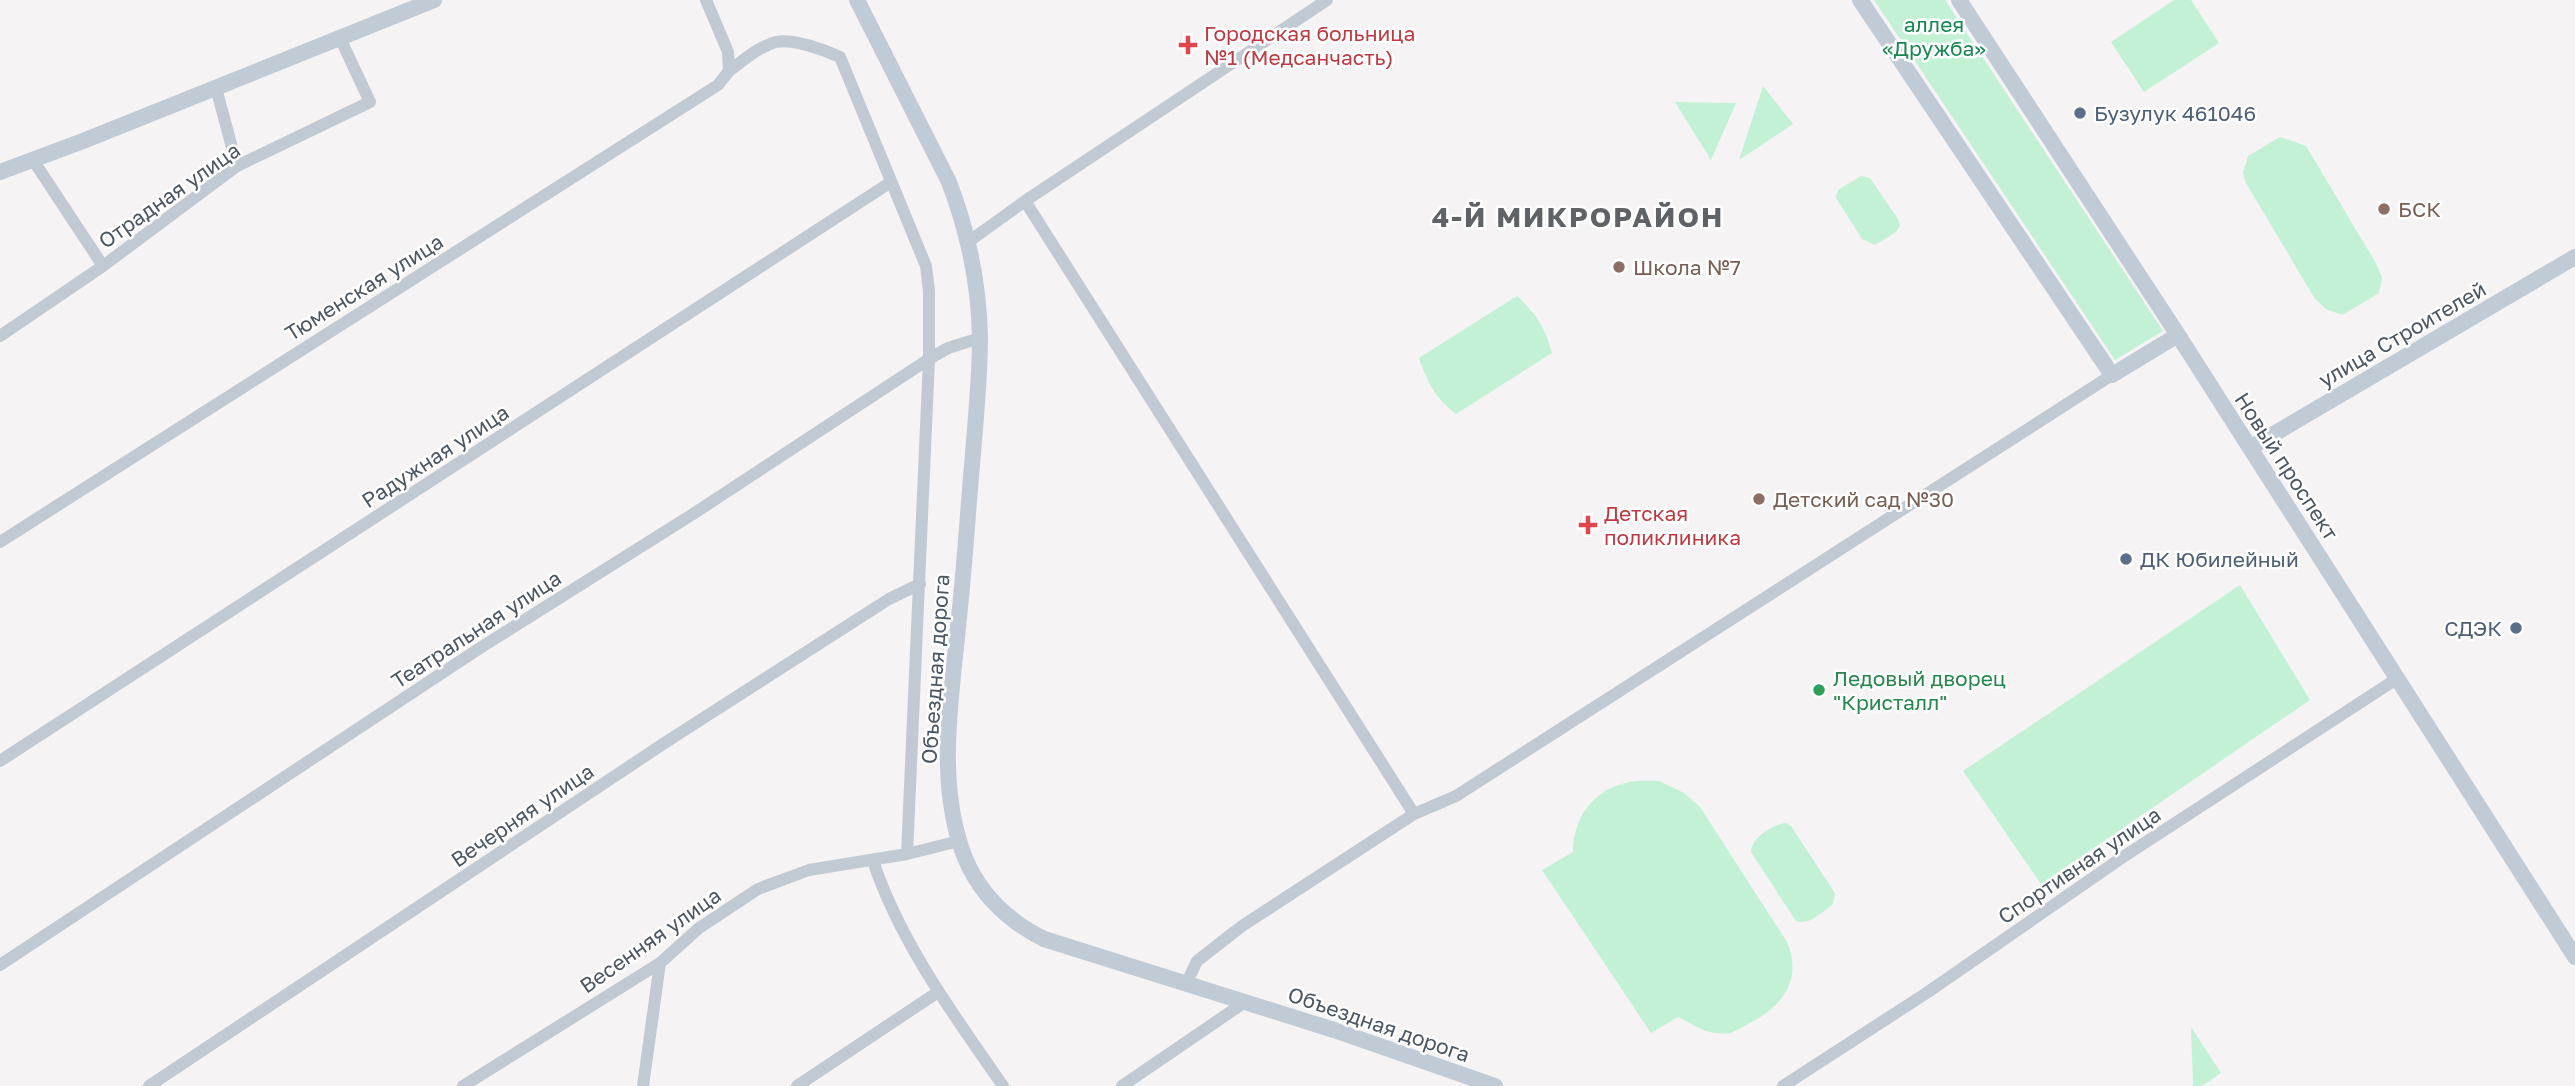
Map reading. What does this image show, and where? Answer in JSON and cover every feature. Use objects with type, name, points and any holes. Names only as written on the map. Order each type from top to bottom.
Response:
[{"type":"street","points":[[0,172],[433,0]]},
{"type":"street","points":[[706,0],[728,52],[729,71]]},
{"type":"street","name":"Объездная дорога","points":[[857,0],[949,182],[968,242],[977,294],[980,338],[962,589],[949,709],[948,782],[959,841],[982,890],[992,903],[1023,928],[1044,939],[1245,1002],[1495,1086]]},
{"type":"street","points":[[968,242],[1025,201],[1327,0]]},
{"type":"street","points":[[1860,0],[2112,375]]},
{"type":"street","name":"Новый проспект","points":[[1959,0],[2178,335],[2575,957]]},
{"type":"street","name":"Отрадная улица","points":[[0,336],[103,266],[237,166],[370,103],[340,38]]},
{"type":"street","name":"Тюменская улица","points":[[0,542],[718,85],[729,71],[758,49],[779,41],[822,49],[840,57],[891,183]]},
{"type":"street","points":[[216,88],[237,166]]},
{"type":"street","points":[[33,160],[103,266]]},
{"type":"street","points":[[891,183],[926,266],[929,291],[929,359],[907,854]]},
{"type":"street","name":"Радужная улица","points":[[0,761],[891,183]]},
{"type":"street","points":[[1025,201],[1414,814]]},
{"type":"street","name":"улица Строителей","points":[[2250,448],[2575,257]]},
{"type":"street","points":[[1186,984],[1197,961],[1209,950],[1414,814],[1456,796],[2178,335]]},
{"type":"street","name":"Театральная улица","points":[[0,965],[480,648],[693,514],[929,359],[948,348],[980,338]]},
{"type":"street","name":"Вечерняя улица","points":[[149,1086],[666,742],[888,598],[920,584]]},
{"type":"street","name":"Спортивная улица","points":[[1783,1086],[1928,992],[2123,856],[2398,678]]},
{"type":"street","name":"Весенняя улица","points":[[463,1086],[660,962],[699,928],[758,889],[809,870],[873,861],[959,841]]},
{"type":"street","points":[[873,861],[885,896],[938,992],[1003,1086]]},
{"type":"street","points":[[643,1086],[660,962]]},
{"type":"street","points":[[797,1086],[938,992]]},
{"type":"street","points":[[1122,1086],[1245,1002]]},
{"type":"green space","name":"аллея «Дружба»","points":[[1874,0],[1945,0],[2163,331],[2115,360]]},
{"type":"green space","points":[[2174,0],[2191,0],[2219,43],[2144,92],[2111,42]]},
{"type":"green space","points":[[1763,86],[1793,124],[1739,160]]},
{"type":"green space","points":[[1675,102],[1736,103],[1711,160]]},
{"type":"green space","points":[[2280,137],[2306,146],[2377,265],[2382,278],[2379,293],[2342,315],[2326,309],[2315,299],[2246,183],[2243,173],[2248,156]]},
{"type":"green space","points":[[1861,176],[1870,178],[1900,226],[1896,232],[1875,245],[1862,239],[1836,198],[1838,190]]},
{"type":"green space","points":[[1517,296],[1539,322],[1552,353],[1456,414],[1433,389],[1419,358]]},
{"type":"green space","points":[[2240,585],[2310,700],[2041,884],[1963,771]]},
{"type":"green space","points":[[1659,781],[1684,793],[1700,807],[1787,942],[1791,956],[1791,980],[1780,1001],[1760,1017],[1731,1032],[1708,1032],[1678,1017],[1651,1033],[1542,870],[1573,852],[1576,828],[1581,818],[1594,800],[1603,793],[1629,782]]},
{"type":"green space","points":[[1786,823],[1791,826],[1835,893],[1833,904],[1806,922],[1796,921],[1751,852],[1755,842],[1764,833]]},
{"type":"green space","points":[[2191,1027],[2221,1073],[2202,1086],[2193,1086]]},
{"type":"place","name":"Городская больница №1 (Медсанчасть)","points":[[1188,45]]},
{"type":"place","name":"Бузулук 461046","points":[[2080,113]]},
{"type":"place","name":"БСК","points":[[2384,209]]},
{"type":"place","name":"Школа №7","points":[[1619,267]]},
{"type":"place","name":"Детский сад №30","points":[[1759,499]]},
{"type":"place","name":"Детская поликлиника","points":[[1588,525]]},
{"type":"place","name":"ДК Юбилейный","points":[[2126,559]]},
{"type":"place","name":"СДЭК","points":[[2516,628]]},
{"type":"place","name":"Ледовый дворец \"Кристалл\"","points":[[1819,690]]},
{"type":"district","name":"4-Й МИКРОРАЙОН","points":[[1578,216]]}]
